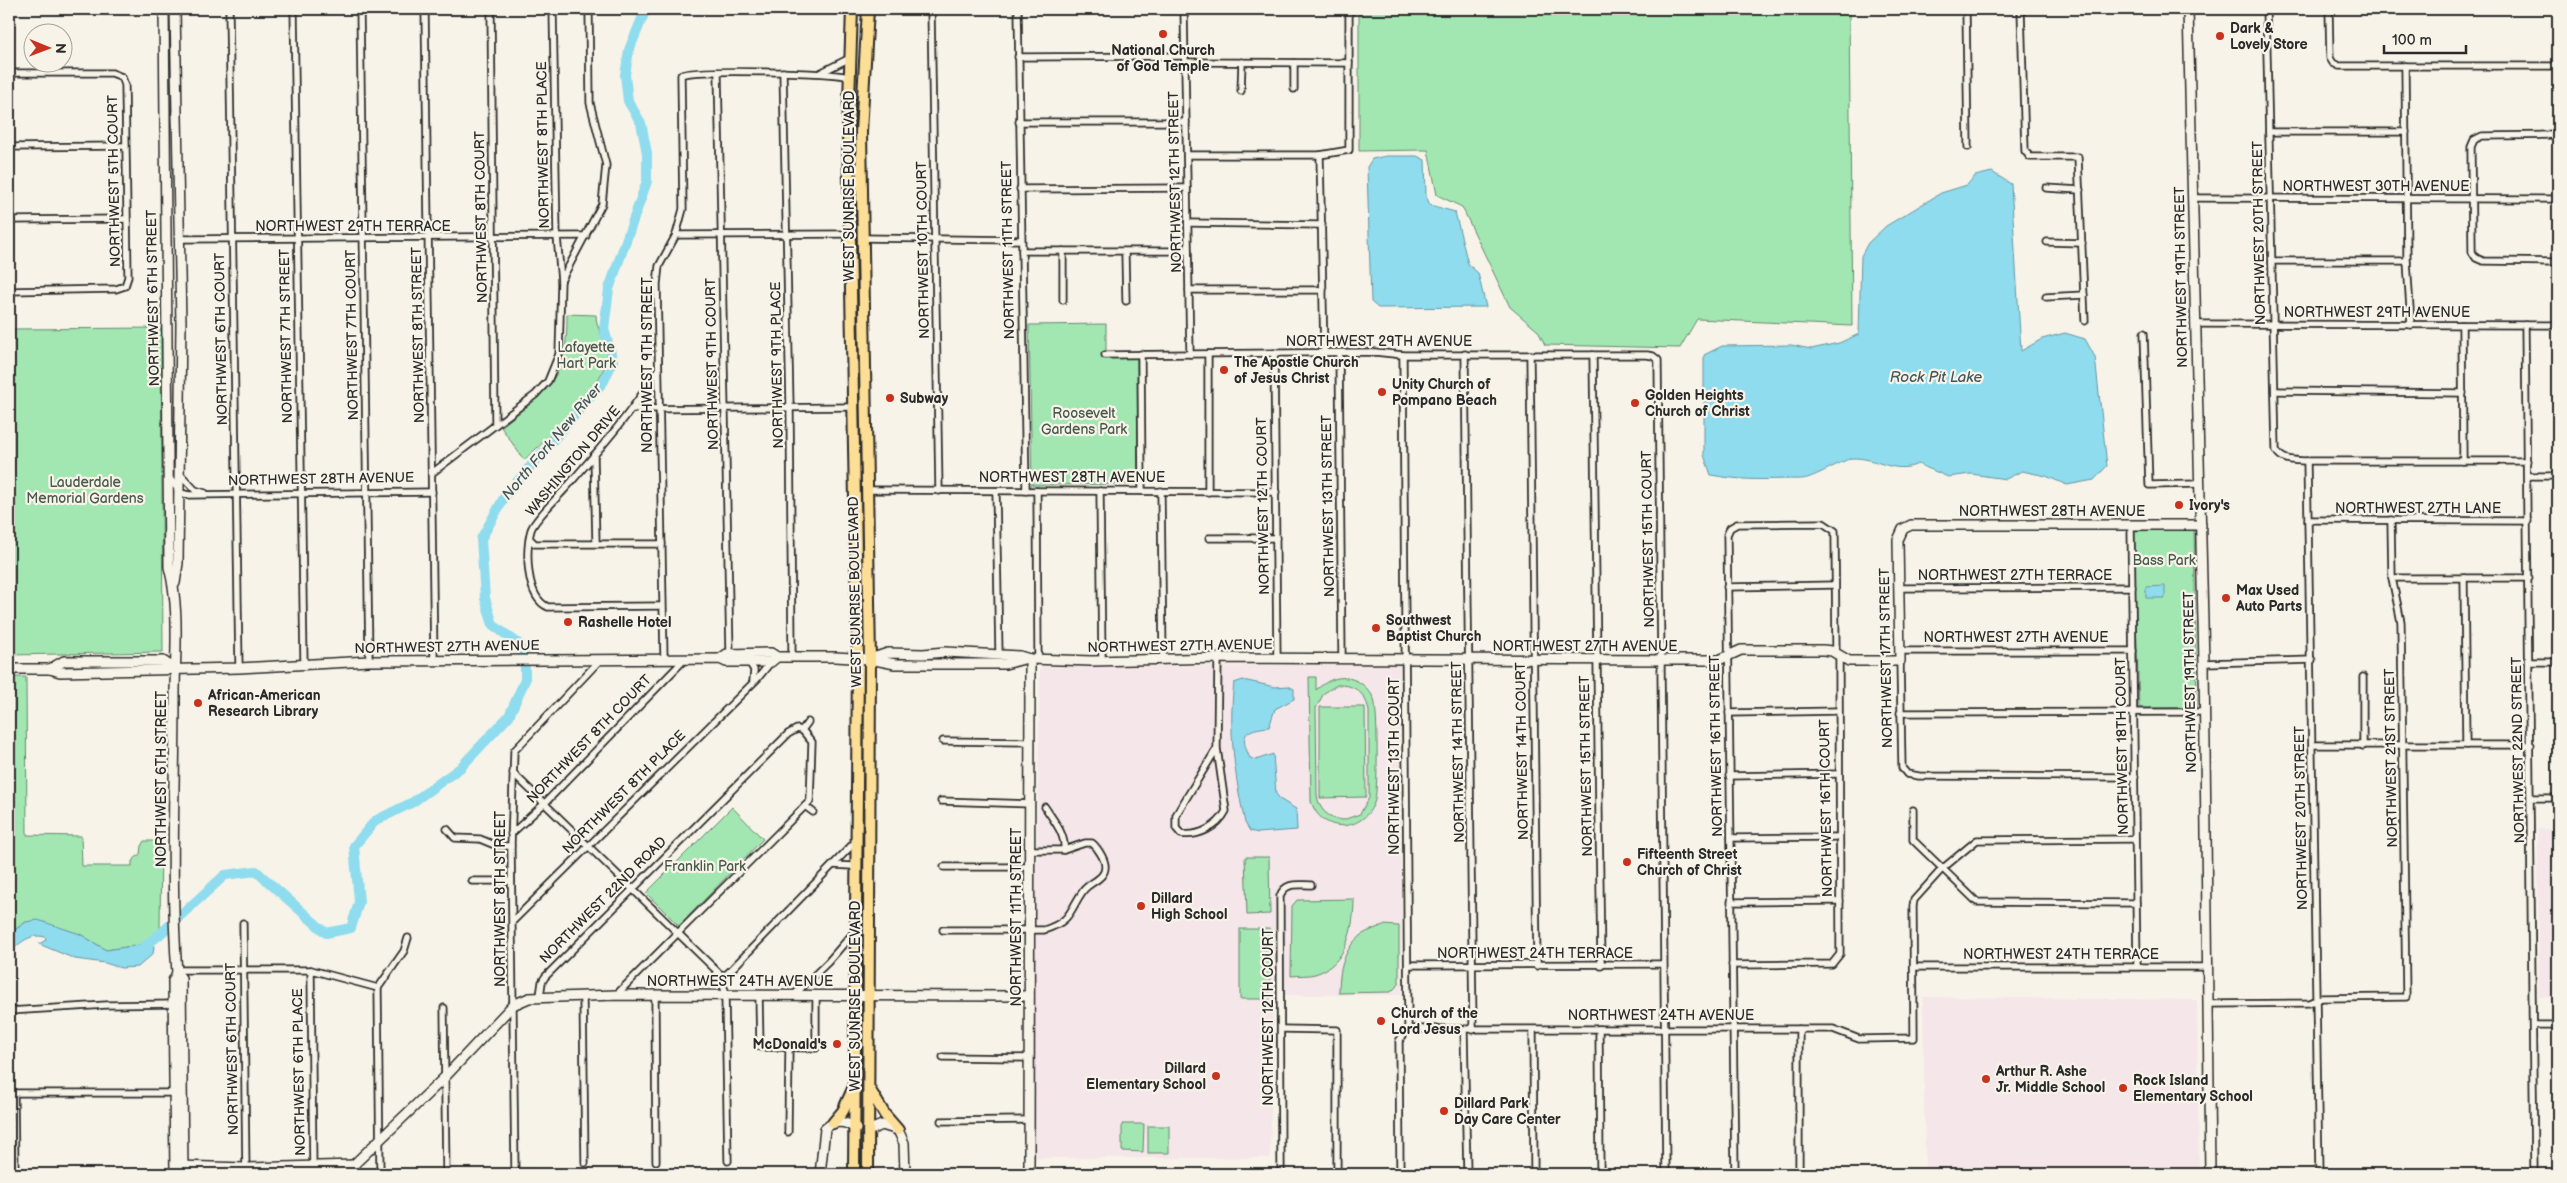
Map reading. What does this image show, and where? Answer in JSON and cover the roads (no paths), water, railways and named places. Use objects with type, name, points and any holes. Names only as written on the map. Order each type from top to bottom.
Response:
[{"type":"main road","name":"WEST SUNRISE BOULEVARD","points":[[852,9],[849,77],[849,217],[858,658],[855,842],[856,1130],[854,1174]]},
{"type":"main road","name":"WEST SUNRISE BOULEVARD","points":[[868,9],[861,122],[861,238],[870,659],[868,1174]]},
{"type":"main road","points":[[849,217],[855,232],[861,238]]},
{"type":"main road","points":[[850,234],[857,240],[862,251]]},
{"type":"main road","points":[[853,425],[859,437],[860,478],[867,490]]},
{"type":"main road","points":[[833,1123],[847,1104],[856,1081]]},
{"type":"main road","points":[[868,1088],[885,1115],[898,1130]]},
{"type":"street","name":"NORTHWEST 6TH STREET","points":[[164,9],[169,567],[174,586]]},
{"type":"street","name":"NORTHWEST 6TH STREET","points":[[175,9],[179,239],[180,493],[178,563],[174,586],[176,971],[173,981],[177,1004],[179,1170]]},
{"type":"street","name":"NORTHWEST 6TH COURT","points":[[229,9],[239,668]]},
{"type":"street","name":"NORTHWEST 7TH STREET","points":[[294,9],[304,663]]},
{"type":"street","name":"NORTHWEST 7TH COURT","points":[[360,9],[369,661]]},
{"type":"street","name":"NORTHWEST 8TH STREET","points":[[425,9],[434,661]]},
{"type":"street","name":"NORTHWEST 8TH COURT","points":[[491,9],[495,425]]},
{"type":"street","name":"NORTHWEST 8TH PLACE","points":[[432,473],[535,395],[548,381],[556,366],[561,342],[561,281],[557,236],[553,9]]},
{"type":"street","points":[[561,281],[602,204],[606,165],[590,103],[589,9]]},
{"type":"street","name":"NORTHWEST 10TH COURT","points":[[930,9],[936,238],[939,491]]},
{"type":"street","name":"NORTHWEST 11TH STREET","points":[[1018,9],[1026,491]]},
{"type":"street","name":"NORTHWEST 12TH STREET","points":[[1184,9],[1190,354]]},
{"type":"street","points":[[1186,155],[1320,155],[1349,150],[1349,9]]},
{"type":"street","points":[[1966,9],[1968,147]]},
{"type":"street","points":[[2021,9],[2025,151],[2030,157],[2078,157],[2085,321]]},
{"type":"street","name":"NORTHWEST 19TH STREET","points":[[2188,9],[2204,663],[2210,1174]]},
{"type":"street","name":"NORTHWEST 20TH STREET","points":[[2266,9],[2276,450],[2279,456],[2286,460],[2307,461],[2312,660],[2319,1174]]},
{"type":"street","points":[[2329,9],[2330,58],[2333,63],[2339,66],[2558,66]]},
{"type":"street","points":[[818,73],[828,70],[850,58]]},
{"type":"street","points":[[1018,58],[1185,59],[1242,62],[1349,63]]},
{"type":"street","points":[[1241,91],[1242,62]]},
{"type":"street","points":[[1294,62],[1294,89]]},
{"type":"street","points":[[2405,66],[2408,198],[2407,260],[2410,325]]},
{"type":"street","name":"NORTHWEST 9TH PLACE","points":[[783,72],[790,406],[792,657]]},
{"type":"street","name":"NORTHWEST 5TH COURT","points":[[9,73],[112,73],[122,77],[125,85],[128,277],[124,286],[116,289],[9,291]]},
{"type":"street","points":[[718,73],[818,73],[839,74],[849,77]]},
{"type":"street","name":"NORTHWEST 9TH STREET","points":[[664,659],[657,284],[660,266],[676,235],[683,209],[681,75],[718,73]]},
{"type":"street","name":"NORTHWEST 9TH COURT","points":[[718,73],[730,654]]},
{"type":"street","points":[[1019,122],[1186,122]]},
{"type":"street","points":[[2269,132],[2406,132]]},
{"type":"street","points":[[2558,135],[2482,136],[2474,140],[2471,147],[2472,252],[2476,258],[2483,261],[2558,262]]},
{"type":"street","points":[[9,147],[125,146]]},
{"type":"street","points":[[1320,155],[1324,353]]},
{"type":"street","points":[[1020,190],[1187,188]]},
{"type":"street","points":[[2046,188],[2080,190]]},
{"type":"street","name":"NORTHWEST 30TH AVENUE","points":[[2193,198],[2558,199]]},
{"type":"street","points":[[9,220],[126,219]]},
{"type":"street","points":[[1188,224],[1322,225]]},
{"type":"street","points":[[676,235],[850,234]]},
{"type":"street","name":"NORTHWEST 29TH TERRACE","points":[[179,239],[586,236]]},
{"type":"street","points":[[861,238],[1022,240]]},
{"type":"street","points":[[2047,242],[2082,243]]},
{"type":"street","points":[[1022,251],[1188,251]]},
{"type":"street","points":[[1063,251],[1064,300]]},
{"type":"street","points":[[1125,252],[1126,300]]},
{"type":"street","points":[[2272,261],[2407,260]]},
{"type":"street","points":[[1189,290],[1323,290]]},
{"type":"street","points":[[2046,297],[2084,295]]},
{"type":"street","name":"NORTHWEST 29TH AVENUE","points":[[2195,324],[2558,325]]},
{"type":"street","points":[[2462,325],[2464,460]]},
{"type":"street","name":"NORTHWEST 22ND STREET","points":[[2525,325],[2532,798],[2534,1174]]},
{"type":"street","points":[[2144,333],[2149,485],[2200,484]]},
{"type":"street","name":"NORTHWEST 29TH AVENUE","points":[[1105,355],[1339,353],[1653,356]]},
{"type":"street","name":"NORTHWEST 13TH STREET","points":[[1339,353],[1342,659]]},
{"type":"street","points":[[1141,354],[1142,491]]},
{"type":"street","points":[[1208,354],[1208,492]]},
{"type":"street","name":"NORTHWEST 12TH COURT","points":[[1274,354],[1277,659]]},
{"type":"street","name":"NORTHWEST 14TH STREET","points":[[1465,354],[1473,1030]]},
{"type":"street","name":"NORTHWEST 13TH COURT","points":[[1400,1174],[1400,1041],[1408,1029],[1403,355]]},
{"type":"street","name":"NORTHWEST 14TH COURT","points":[[1530,355],[1537,966]]},
{"type":"street","name":"NORTHWEST 15TH STREET","points":[[1592,355],[1601,966]]},
{"type":"street","name":"NORTHWEST 15TH COURT","points":[[1653,356],[1658,360],[1659,368],[1666,1174]]},
{"type":"street","name":"WASHINGTON DRIVE","points":[[658,369],[634,409],[531,529],[529,576],[537,600],[540,604],[548,607],[662,606]]},
{"type":"street","points":[[2275,392],[2462,393]]},
{"type":"street","points":[[634,409],[790,406],[852,407]]},
{"type":"street","points":[[594,455],[596,543]]},
{"type":"street","points":[[2307,461],[2527,461]]},
{"type":"street","name":"NORTHWEST 28TH AVENUE","points":[[180,474],[195,490],[210,495]]},
{"type":"street","points":[[2528,476],[2558,476]]},
{"type":"street","points":[[169,477],[180,493]]},
{"type":"street","name":"NORTHWEST 28TH AVENUE","points":[[867,490],[1276,492]]},
{"type":"street","points":[[996,491],[999,655]]},
{"type":"street","name":"NORTHWEST 11TH STREET","points":[[1029,1174],[1029,742],[1037,491]]},
{"type":"street","points":[[1100,491],[1102,661]]},
{"type":"street","points":[[1161,491],[1163,658]]},
{"type":"street","name":"NORTHWEST 28TH AVENUE","points":[[180,493],[210,495],[432,492]]},
{"type":"street","name":"NORTHWEST 27TH LANE","points":[[2308,520],[2528,521]]},
{"type":"street","name":"NORTHWEST 21ST STREET","points":[[2316,1001],[2321,998],[2406,997],[2401,622],[2392,578],[2391,520]]},
{"type":"street","name":"NORTHWEST 16TH STREET","points":[[1734,1174],[1727,536],[1730,528],[1737,524],[1823,523],[1830,525]]},
{"type":"street","name":"NORTHWEST 16TH COURT","points":[[1732,965],[1832,964],[1840,954],[1838,655],[1834,585],[1835,530],[1830,525]]},
{"type":"street","name":"NORTHWEST 28TH AVENUE","points":[[1903,529],[1911,525],[2201,525]]},
{"type":"street","name":"NORTHWEST 18TH COURT","points":[[2131,526],[2138,966]]},
{"type":"street","name":"NORTHWEST 17TH STREET","points":[[1903,529],[1898,540],[1900,713],[1902,768],[1907,774],[1919,776],[2135,777]]},
{"type":"street","points":[[1209,538],[1276,538]]},
{"type":"street","points":[[530,539],[536,544],[662,544]]},
{"type":"street","points":[[2392,578],[2529,578]]},
{"type":"street","points":[[2464,578],[2466,745]]},
{"type":"street","points":[[1727,587],[1834,585]]},
{"type":"street","name":"NORTHWEST 27TH TERRACE","points":[[1899,588],[2132,588]]},
{"type":"street","name":"NORTHWEST 27TH AVENUE","points":[[870,659],[888,653],[923,654],[945,652],[1031,659],[1102,661],[1163,658],[1719,660],[1742,650],[1824,650],[1850,661],[1900,661]]},
{"type":"street","name":"NORTHWEST 27TH AVENUE","points":[[1900,651],[2133,651]]},
{"type":"street","name":"NORTHWEST 27TH AVENUE","points":[[9,670],[50,669],[64,661],[163,661],[175,669],[239,668],[369,661],[720,659],[730,654],[771,653],[774,659]]},
{"type":"street","name":"NORTHWEST 27TH AVENUE","points":[[720,659],[726,662],[749,662],[792,657],[858,658],[896,664],[1006,664],[1031,659]]},
{"type":"street","points":[[1217,748],[1176,815],[1176,828],[1181,834],[1191,836],[1205,830],[1222,819],[1226,811],[1217,748],[1218,658]]},
{"type":"street","name":"NORTHWEST 8TH STREET","points":[[515,1174],[511,881],[514,751],[601,659]]},
{"type":"street","name":"NORTHWEST 8TH COURT","points":[[511,834],[545,803],[684,659]]},
{"type":"street","name":"NORTHWEST 8TH PLACE","points":[[513,921],[589,847],[753,680],[758,678],[774,659]]},
{"type":"street","points":[[2204,663],[2312,660]]},
{"type":"street","points":[[749,662],[754,670],[753,680]]},
{"type":"street","points":[[2530,662],[2558,662]]},
{"type":"street","points":[[2363,677],[2363,746]]},
{"type":"street","points":[[1728,713],[1838,711]]},
{"type":"street","points":[[1900,713],[2134,714],[2204,712]]},
{"type":"street","points":[[616,995],[810,801],[812,742],[802,730],[808,722]]},
{"type":"street","name":"NORTHWEST 22ND ROAD","points":[[540,996],[542,982],[546,977],[788,734],[797,729],[802,730]]},
{"type":"street","points":[[943,741],[1029,742]]},
{"type":"street","points":[[2313,745],[2531,745]]},
{"type":"street","points":[[513,773],[678,935],[722,974],[725,992],[728,1162]]},
{"type":"street","points":[[1729,776],[1838,774]]},
{"type":"street","points":[[2532,798],[2558,798]]},
{"type":"street","points":[[941,802],[1030,804]]},
{"type":"street","points":[[805,806],[813,812]]},
{"type":"street","points":[[1045,807],[1062,834],[1065,842],[1064,850]]},
{"type":"street","points":[[1913,810],[1912,837],[1977,902],[2136,903]]},
{"type":"street","points":[[447,829],[455,838],[480,839],[497,846],[511,846]]},
{"type":"street","points":[[1731,838],[1839,837]]},
{"type":"street","points":[[1914,967],[1914,900],[1942,869],[1977,840],[2135,839]]},
{"type":"street","points":[[722,974],[855,842]]},
{"type":"street","points":[[943,930],[1044,930],[1064,921],[1073,912],[1083,891],[1105,871],[1105,864],[1092,843],[1085,843],[1064,850],[1030,850]]},
{"type":"street","points":[[833,865],[852,866],[856,870]]},
{"type":"street","points":[[944,867],[1030,868]]},
{"type":"street","points":[[472,881],[511,881]]},
{"type":"street","name":"NORTHWEST 12TH COURT","points":[[1281,1174],[1282,1029],[1280,896],[1283,889],[1289,885],[1311,885]]},
{"type":"street","points":[[1731,902],[1840,901]]},
{"type":"street","name":"NORTHWEST 6TH COURT","points":[[243,923],[246,1171]]},
{"type":"street","points":[[794,995],[828,962],[855,931]]},
{"type":"street","points":[[380,1174],[378,988],[404,951],[408,938]]},
{"type":"street","name":"NORTHWEST 24TH TERRACE","points":[[1408,966],[1472,964],[1601,966],[1663,964]]},
{"type":"street","name":"NORTHWEST 24TH TERRACE","points":[[1914,967],[2207,967]]},
{"type":"street","name":"NORTHWEST 24TH AVENUE","points":[[1408,1029],[1833,1029],[1859,1039],[1914,1038],[1914,967]]},
{"type":"street","points":[[176,971],[311,970],[378,988]]},
{"type":"street","name":"NORTHWEST 6TH PLACE","points":[[311,970],[313,1170]]},
{"type":"street","name":"NORTHWEST 24TH AVENUE","points":[[540,996],[655,996],[725,992],[759,995],[1029,996]]},
{"type":"street","points":[[759,995],[760,1046],[816,1048],[816,995]]},
{"type":"street","points":[[337,1167],[345,1173],[354,1165],[444,1078],[513,1005],[540,996]]},
{"type":"street","points":[[584,996],[585,1163]]},
{"type":"street","points":[[655,996],[656,1161]]},
{"type":"street","points":[[2208,1004],[2316,1001]]},
{"type":"street","points":[[9,1011],[106,1005],[177,1004]]},
{"type":"street","points":[[444,1008],[446,1174]]},
{"type":"street","points":[[2534,1025],[2558,1025]]},
{"type":"street","points":[[1282,1029],[1337,1030],[1337,1174]]},
{"type":"street","points":[[1599,1029],[1600,1174]]},
{"type":"street","points":[[1799,1029],[1799,1174]]},
{"type":"street","points":[[1464,1030],[1467,1174]]},
{"type":"street","points":[[1532,1030],[1534,1174]]},
{"type":"street","points":[[788,1132],[789,1047]]},
{"type":"street","points":[[943,1057],[1029,1058]]},
{"type":"street","points":[[16,1174],[11,1092],[178,1093]]},
{"type":"street","points":[[941,1121],[1029,1120]]},
{"type":"street","points":[[820,1174],[825,1129],[833,1123],[844,1123],[856,1130]]},
{"type":"street","points":[[868,1131],[882,1125],[898,1130],[904,1143],[905,1174]]},
{"type":"street","points":[[179,1170],[313,1170],[354,1165]]},
{"type":"water","points":[[1386,156],[1417,156],[1425,160],[1426,196],[1430,205],[1455,212],[1468,264],[1478,273],[1486,307],[1378,308],[1371,302],[1367,167],[1372,159]]},
{"type":"water","name":"Rock Pit Lake","points":[[1992,172],[2011,184],[2021,351],[2042,339],[2065,333],[2085,339],[2095,357],[2107,466],[2094,480],[2067,485],[2046,476],[2022,471],[2006,479],[1971,474],[1948,477],[1918,464],[1901,468],[1861,458],[1852,458],[1814,476],[1802,479],[1749,479],[1711,475],[1704,455],[1704,355],[1722,346],[1791,345],[1811,349],[1839,343],[1859,334],[1861,256],[1868,243],[1886,226],[1941,193],[1967,185],[1975,176]]},
{"type":"water","points":[[2165,586],[2165,598],[2146,598],[2146,587]]},
{"type":"water","points":[[1243,680],[1275,687],[1288,686],[1294,689],[1294,699],[1275,709],[1269,727],[1250,731],[1246,734],[1245,743],[1250,758],[1256,760],[1273,754],[1276,794],[1281,800],[1296,809],[1297,830],[1258,833],[1250,831],[1245,823],[1238,788],[1232,736],[1234,683]]},
{"type":"water","points":[[38,920],[80,934],[106,950],[140,945],[147,940],[154,946],[153,954],[138,967],[121,968],[105,963],[75,959],[39,944],[46,940],[45,937],[39,936],[26,940],[9,951],[9,934],[26,922]]},
{"type":"water","points":[[529,1169],[551,1170],[553,1174],[527,1174]]},
{"type":"waterway","name":"North Fork New River","points":[[139,951],[225,875],[256,871],[326,933],[351,928],[359,902],[354,846],[375,821],[413,802],[460,768],[509,716],[525,680],[525,662],[519,644],[493,625],[485,598],[481,539],[505,496],[604,381],[613,361],[604,329],[609,289],[647,181],[647,153],[641,123],[628,101],[625,75],[629,50],[646,9]]},
{"type":"place","name":"National Church of God Temple","points":[[1163,34]]},
{"type":"place","name":"Dark & Lovely Store","points":[[2220,36]]},
{"type":"place","name":"The Apostle Church of Jesus Christ","points":[[1224,370]]},
{"type":"place","name":"Unity Church of Pompano Beach","points":[[1382,392]]},
{"type":"place","name":"Subway","points":[[890,398]]},
{"type":"place","name":"Golden Heights Church of Christ","points":[[1635,403]]},
{"type":"place","name":"Ivory's","points":[[2179,505]]},
{"type":"place","name":"Max Used Auto Parts","points":[[2226,598]]},
{"type":"place","name":"Rashelle Hotel","points":[[568,622]]},
{"type":"place","name":"Southwest Baptist Church","points":[[1376,628]]},
{"type":"place","name":"African-American Research Library","points":[[198,703]]},
{"type":"place","name":"Fifteenth Street Church of Christ","points":[[1627,862]]},
{"type":"place","name":"Dillard High School","points":[[1141,906]]},
{"type":"place","name":"Church of the Lord Jesus","points":[[1381,1021]]},
{"type":"place","name":"McDonald's","points":[[837,1044]]},
{"type":"place","name":"Dillard Elementary School","points":[[1216,1076]]},
{"type":"place","name":"Arthur R. Ashe Jr. Middle School","points":[[1986,1079]]},
{"type":"place","name":"Rock Island Elementary School","points":[[2123,1088]]},
{"type":"place","name":"Dillard Park Day Care Center","points":[[1444,1111]]},
{"type":"park label","name":"Lafayette Hart Park","points":[[586,356]]},
{"type":"park label","name":"Roosevelt Gardens Park","points":[[1084,422]]},
{"type":"park label","name":"Lauderdale Memorial Gardens","points":[[85,490]]},
{"type":"park label","name":"Bass Park","points":[[2164,560]]},
{"type":"park label","name":"Franklin Park","points":[[705,866]]}]
